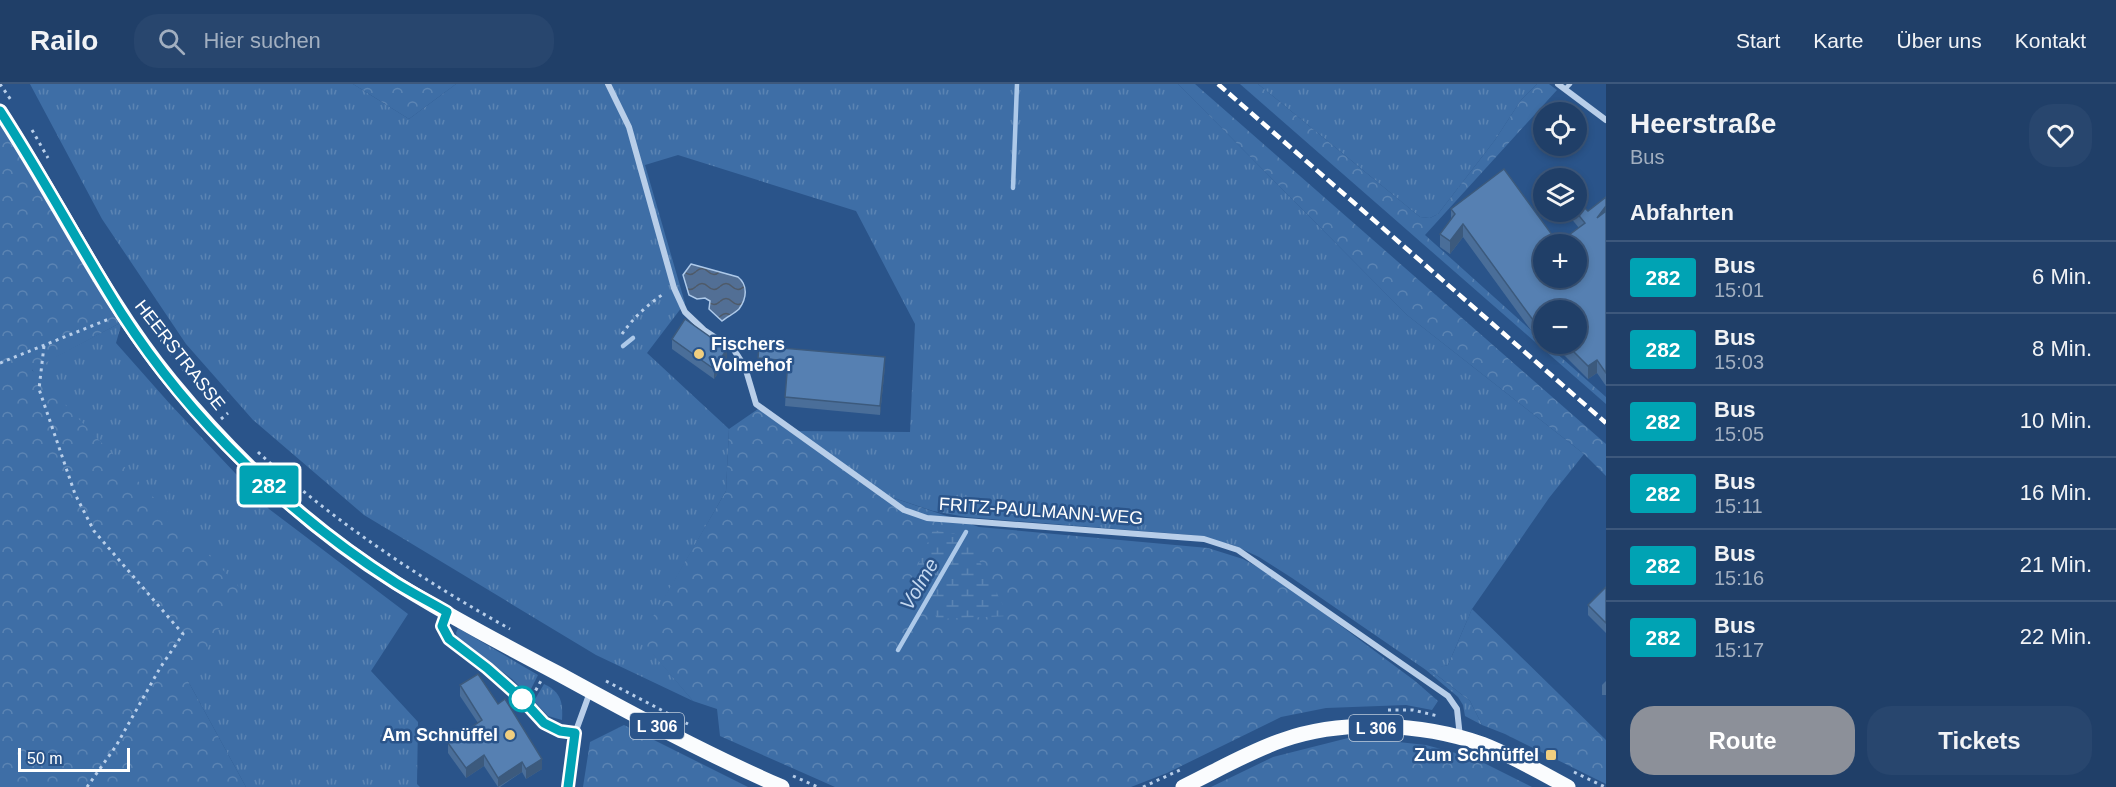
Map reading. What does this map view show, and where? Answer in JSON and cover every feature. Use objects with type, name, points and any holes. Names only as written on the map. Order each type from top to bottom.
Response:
[{"type":"main road","name":"HEERSTRASSE","points":[[6,107],[30,157],[122,313],[170,379],[210,427],[249,467],[292,506],[344,547],[396,583],[590,691]]},
{"type":"main road","name":"L 306","points":[[590,691],[724,760],[786,781]]},
{"type":"main road","name":"L 306","points":[[1183,787],[1264,747],[1286,739],[1344,728],[1417,729],[1460,738],[1500,753],[1568,787]]},
{"type":"street","name":"FRITZ-PAULMANN-WEG","points":[[608,84],[629,127],[674,288],[685,312],[704,330],[734,350],[745,367],[756,404],[904,510],[927,518],[1204,539],[1238,550],[1448,696],[1457,709],[1460,738]]},
{"type":"street","points":[[1558,84],[1567,87],[1606,120]]},
{"type":"street","points":[[568,787],[575,733],[590,691]]},
{"type":"lane","points":[[447,612],[442,626],[449,639],[487,668],[522,699],[544,723],[560,731],[575,733]]},
{"type":"path","points":[[0,84],[6,107]]},
{"type":"path","points":[[31,129],[49,159]]},
{"type":"path","points":[[622,334],[653,300],[674,288]]},
{"type":"path","points":[[0,363],[122,313]]},
{"type":"path","points":[[148,323],[189,377]]},
{"type":"path","points":[[44,346],[39,389],[75,495],[94,531],[183,634],[160,668],[116,746],[87,787]]},
{"type":"path","points":[[215,413],[222,418]]},
{"type":"path","points":[[254,449],[287,479],[406,567],[515,632]]},
{"type":"path","points":[[598,676],[691,726]]},
{"type":"path","points":[[786,781],[818,787]]},
{"type":"green space","points":[[30,84],[353,84],[409,119],[456,84],[1178,84],[1407,315],[1584,454],[1549,498],[1472,609],[1448,665],[1430,670],[1470,701],[1482,725],[1465,716],[1463,705],[1458,697],[1426,670],[1292,578],[1259,557],[1233,545],[1192,535],[966,517],[933,511],[876,492],[790,431],[910,432],[915,324],[856,211],[678,155],[645,165],[685,303],[647,353],[729,429],[726,491],[641,639],[693,701],[596,655],[364,515],[253,420],[186,344],[102,219]]},
{"type":"green space","points":[[353,84],[456,84],[409,119]]},
{"type":"green space","points":[[1178,84],[1195,84],[1606,444],[1606,476],[1584,454],[1407,315]]},
{"type":"green space","points":[[1240,84],[1258,84],[1420,217],[1430,218],[1438,214],[1495,140],[1521,100],[1537,84],[1549,84],[1557,90],[1546,102],[1533,102],[1533,116],[1425,235],[1533,332],[1533,340]]},
{"type":"green space","points":[[1258,84],[1537,84],[1521,100],[1495,140],[1438,214],[1430,218],[1420,217]]},
{"type":"green space","points":[[0,119],[122,322],[32,370],[242,590],[188,681],[246,787],[0,787]]},
{"type":"green space","points":[[122,322],[116,343],[269,509],[408,614],[371,671],[418,722],[417,784],[420,787],[246,787],[188,681],[32,369]]},
{"type":"green space","points":[[1549,354],[1557,354],[1606,397],[1606,404]]},
{"type":"green space","points":[[758,409],[876,492],[979,527],[1208,548],[1243,559],[1274,576],[1415,681],[1438,701],[1432,710],[1406,705],[1326,708],[1281,717],[1167,773],[1131,787],[835,787],[720,736],[717,709],[693,701],[640,639],[726,491],[729,429]]},
{"type":"green space","points":[[933,530],[966,536],[1009,616],[937,619],[915,572]]},
{"type":"green space","points":[[1472,609],[1606,740],[1606,784],[1482,725],[1470,701],[1429,669],[1448,665]]},
{"type":"green space","points":[[458,628],[538,675],[528,695],[512,679],[457,637]]},
{"type":"green space","points":[[544,684],[554,690],[560,698],[562,720],[548,716],[534,701]]},
{"type":"green space","points":[[624,725],[748,787],[583,787],[590,742]]},
{"type":"green space","points":[[1352,737],[1426,745],[1474,758],[1532,787],[1211,787],[1273,757]]},
{"type":"water","points":[[691,264],[738,277],[745,288],[744,300],[739,309],[722,321],[709,309],[710,301],[689,295],[683,275]]},
{"type":"building","points":[[1504,169],[1533,209],[1533,222],[1543,222],[1551,234],[1533,234],[1533,288],[1587,288],[1587,234],[1570,234],[1587,222],[1587,210],[1606,197],[1606,206],[1597,218],[1606,211],[1606,373],[1597,360],[1588,366],[1576,354],[1587,354],[1587,300],[1533,300],[1533,320],[1463,224],[1450,241],[1440,234],[1455,214],[1451,209]]},
{"type":"building","points":[[685,319],[727,349],[714,369],[672,339]]},
{"type":"building","points":[[759,346],[885,357],[880,406],[785,397],[788,361],[758,358]]},
{"type":"building","points":[[1606,587],[1606,623],[1588,605]]},
{"type":"building","points":[[478,674],[498,704],[505,699],[542,759],[526,769],[522,762],[498,778],[484,755],[466,768],[448,743],[482,720],[460,685]]},
{"type":"waterway","name":"Volme","points":[[1013,188],[1017,84]]},
{"type":"waterway","name":"Volme","points":[[623,346],[633,338]]},
{"type":"waterway","name":"Volme","points":[[898,650],[966,532]]},
{"type":"railway","points":[[1218,84],[1606,423]]},
{"type":"bus line","name":"282","points":[[0,111],[30,157],[122,313],[170,379],[210,427],[292,506],[344,547],[396,583],[447,612],[442,626],[449,639],[487,668],[522,699],[544,723],[560,731],[575,733],[568,787]]},
{"type":"place","name":"Fischers Volmehof","points":[[699,354]]},
{"type":"place","name":"Am Schnüffel","points":[[510,735]]},
{"type":"place","name":"Zum Schnüffel","points":[[1551,755]]}]
